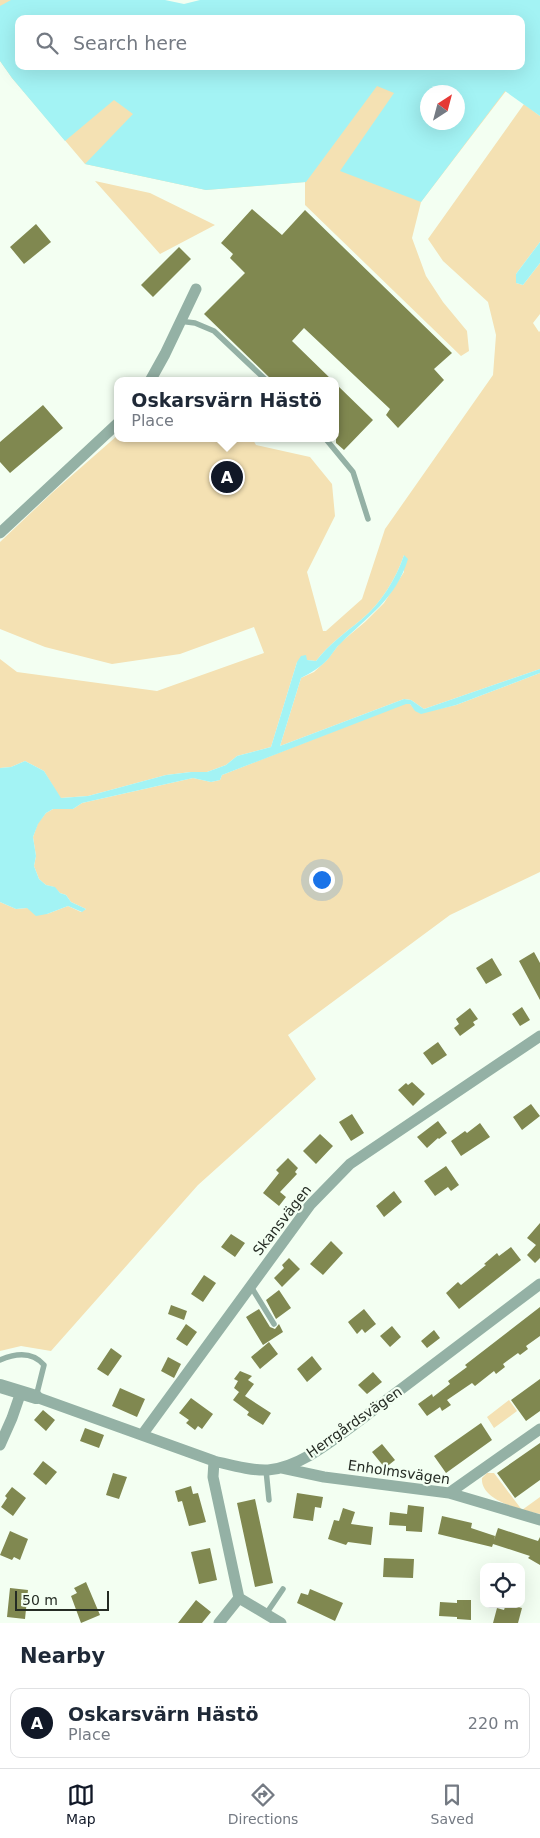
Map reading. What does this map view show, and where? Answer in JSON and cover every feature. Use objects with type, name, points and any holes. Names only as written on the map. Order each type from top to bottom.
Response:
[{"type":"street","points":[[152,377],[196,289]]},
{"type":"street","points":[[0,533],[114,427]]},
{"type":"street","name":"Skansvägen","points":[[142,1434],[310,1205],[350,1164],[540,1036]]},
{"type":"street","name":"Herrgårdsvägen","points":[[0,1386],[142,1434],[214,1461],[233,1466],[266,1470],[282,1468],[321,1448],[351,1427],[540,1284]]},
{"type":"street","points":[[0,1445],[21,1392]]},
{"type":"street","points":[[449,1493],[540,1429]]},
{"type":"street","points":[[214,1461],[213,1477],[239,1598],[281,1623]]},
{"type":"street","name":"Enholmsvägen","points":[[282,1468],[324,1477],[449,1493],[540,1520]]},
{"type":"street","points":[[219,1623],[239,1598]]},
{"type":"lane","points":[[180,321],[195,323],[214,331],[263,377]]},
{"type":"lane","points":[[328,442],[353,472],[368,519]]},
{"type":"lane","points":[[250,1285],[274,1324]]},
{"type":"lane","points":[[0,1360],[21,1354],[31,1355],[39,1359],[44,1365],[36,1397]]},
{"type":"lane","points":[[266,1470],[269,1500]]},
{"type":"lane","points":[[266,1614],[283,1590]]},
{"type":"shaded area","points":[[0,0],[15,0],[18,15],[15,15],[15,70],[132,70],[217,73],[420,86],[420,130],[465,130],[465,88],[506,91],[421,202],[412,238],[426,276],[443,302],[467,331],[469,351],[461,356],[305,205],[305,182],[206,190],[85,164],[12,78],[0,61]]},
{"type":"shaded area","points":[[524,104],[540,116],[540,242],[516,274],[516,283],[523,285],[540,263],[540,314],[533,323],[540,331],[540,669],[424,709],[411,700],[404,699],[280,746],[301,678],[314,672],[327,660],[340,643],[384,603],[404,572],[404,555],[397,573],[387,590],[369,613],[332,644],[316,661],[297,662],[271,747],[237,756],[226,765],[207,772],[166,775],[88,796],[60,798],[44,771],[25,761],[11,767],[0,768],[0,659],[17,672],[157,691],[264,653],[254,627],[180,654],[112,664],[45,647],[0,629],[0,542],[114,439],[114,442],[254,442],[256,445],[310,457],[332,484],[335,516],[307,572],[323,631],[326,631],[362,599],[385,529],[493,375],[496,335],[488,302],[443,261],[428,239]]},
{"type":"shaded area","points":[[95,181],[150,193],[215,225],[160,254]]},
{"type":"shaded area","points":[[540,673],[540,872],[450,915],[288,1035],[316,1079],[198,1185],[51,1351],[21,1346],[0,1351],[0,902],[16,909],[27,908],[47,914],[68,906],[81,912],[86,909],[71,902],[66,895],[60,893],[54,887],[46,885],[39,879],[34,866],[36,856],[33,837],[38,823],[46,813],[53,809],[73,809],[82,803],[193,778],[211,782],[220,780],[222,775],[406,703],[421,713],[456,705]]},
{"type":"shaded area","points":[[509,1400],[517,1411],[494,1428],[487,1417]]},
{"type":"shaded area","points":[[487,1473],[494,1473],[522,1509],[504,1503],[488,1493],[483,1486],[482,1478]]},
{"type":"shaded area","points":[[540,1497],[540,1514],[522,1510]]},
{"type":"water","points":[[11,0],[165,0],[184,4],[200,0],[540,0],[540,116],[505,91],[421,202],[340,171],[394,93],[377,86],[306,182],[206,190],[85,164],[133,114],[114,100],[65,141],[0,61],[0,6]]},
{"type":"water","points":[[540,242],[540,263],[523,285],[516,283],[516,274]]},
{"type":"water","points":[[404,555],[408,559],[403,573],[389,596],[339,645],[326,661],[316,670],[301,678],[280,746],[404,699],[411,700],[424,709],[540,669],[540,673],[456,705],[421,714],[415,711],[410,704],[406,704],[222,775],[220,780],[211,782],[193,778],[82,803],[73,809],[53,809],[46,813],[38,824],[33,837],[36,856],[34,866],[39,879],[46,885],[55,887],[60,893],[66,895],[71,902],[86,909],[82,912],[68,906],[36,916],[27,908],[16,909],[0,902],[0,768],[11,767],[25,761],[44,771],[61,798],[88,796],[166,775],[207,772],[226,765],[237,756],[271,747],[297,662],[301,656],[306,655],[307,660],[316,661],[332,644],[369,613],[387,590],[397,573]]},
{"type":"building","points":[[252,209],[282,235],[305,210],[452,353],[434,369],[444,380],[398,428],[386,415],[390,409],[304,328],[292,341],[329,377],[269,377],[204,314],[245,273],[230,258],[233,254],[221,243]]},
{"type":"building","points":[[36,224],[51,242],[24,264],[10,247]]},
{"type":"building","points":[[179,247],[191,259],[153,297],[141,285]]},
{"type":"building","points":[[339,387],[373,420],[344,450],[336,443],[339,442]]},
{"type":"building","points":[[43,405],[63,428],[10,473],[0,462],[0,442]]},
{"type":"building","points":[[534,952],[540,963],[540,1000],[519,961]]},
{"type":"building","points":[[492,958],[502,975],[486,984],[476,968]]},
{"type":"building","points":[[522,1007],[530,1020],[520,1026],[512,1014]]},
{"type":"building","points":[[470,1008],[478,1019],[473,1022],[475,1025],[460,1036],[454,1028],[459,1024],[456,1019]]},
{"type":"building","points":[[438,1042],[447,1055],[432,1065],[423,1053]]},
{"type":"building","points":[[412,1082],[425,1094],[413,1106],[398,1090],[406,1083],[408,1085]]},
{"type":"building","points":[[531,1104],[540,1116],[522,1130],[513,1117]]},
{"type":"building","points":[[352,1114],[364,1133],[351,1141],[339,1122]]},
{"type":"building","points":[[438,1121],[447,1133],[427,1148],[417,1137]]},
{"type":"building","points":[[480,1123],[490,1137],[461,1156],[451,1141],[465,1131],[467,1133]]},
{"type":"building","points":[[320,1134],[333,1146],[316,1164],[303,1151]]},
{"type":"building","points":[[288,1158],[298,1168],[295,1172],[297,1174],[280,1192],[286,1197],[279,1206],[263,1193],[279,1173],[276,1170]]},
{"type":"building","points":[[446,1166],[459,1185],[451,1191],[448,1187],[435,1196],[424,1181]]},
{"type":"building","points":[[394,1191],[402,1202],[384,1217],[376,1206]]},
{"type":"building","points":[[540,1223],[540,1258],[535,1263],[527,1255],[536,1245],[527,1238]]},
{"type":"building","points":[[231,1234],[245,1243],[235,1257],[221,1247]]},
{"type":"building","points":[[331,1241],[343,1253],[323,1275],[310,1264]]},
{"type":"building","points":[[511,1247],[521,1260],[459,1309],[446,1293],[458,1282],[461,1285],[486,1265],[484,1264],[497,1253],[499,1256]]},
{"type":"building","points":[[289,1258],[300,1269],[282,1287],[274,1278],[284,1268],[282,1265]]},
{"type":"building","points":[[204,1275],[216,1283],[203,1302],[191,1294]]},
{"type":"building","points":[[279,1290],[291,1308],[276,1319],[266,1300]]},
{"type":"building","points":[[171,1305],[187,1311],[184,1320],[168,1314]]},
{"type":"building","points":[[540,1307],[540,1336],[526,1346],[528,1349],[520,1355],[518,1353],[503,1364],[505,1367],[496,1374],[494,1371],[475,1386],[472,1383],[447,1400],[451,1405],[442,1411],[440,1407],[427,1416],[418,1404],[432,1394],[433,1397],[450,1384],[448,1381],[467,1367],[465,1365]]},
{"type":"building","points":[[259,1309],[270,1327],[275,1329],[279,1324],[283,1332],[263,1345],[246,1317]]},
{"type":"building","points":[[364,1309],[376,1324],[365,1333],[362,1329],[357,1334],[348,1322]]},
{"type":"building","points":[[186,1324],[197,1332],[187,1346],[176,1339]]},
{"type":"building","points":[[392,1326],[401,1337],[390,1347],[380,1336]]},
{"type":"building","points":[[434,1330],[440,1338],[427,1348],[421,1341]]},
{"type":"building","points":[[269,1342],[278,1354],[260,1369],[251,1357]]},
{"type":"building","points":[[111,1348],[122,1356],[108,1376],[97,1369]]},
{"type":"building","points":[[312,1356],[322,1369],[307,1382],[297,1369]]},
{"type":"building","points":[[168,1357],[181,1364],[174,1378],[161,1371]]},
{"type":"building","points":[[240,1371],[252,1376],[248,1380],[254,1384],[245,1396],[271,1413],[263,1425],[247,1415],[249,1412],[233,1400],[239,1392],[234,1388],[238,1381],[234,1379]]},
{"type":"building","points":[[373,1372],[382,1382],[367,1394],[358,1385]]},
{"type":"building","points":[[540,1379],[540,1411],[526,1421],[511,1400]]},
{"type":"building","points":[[120,1388],[145,1399],[137,1417],[112,1406]]},
{"type":"building","points":[[191,1398],[213,1414],[202,1429],[198,1426],[195,1430],[186,1423],[189,1420],[179,1413]]},
{"type":"building","points":[[43,1410],[55,1420],[46,1431],[34,1420]]},
{"type":"building","points":[[481,1423],[492,1440],[446,1473],[434,1456]]},
{"type":"building","points":[[85,1428],[104,1435],[99,1448],[80,1441]]},
{"type":"building","points":[[540,1443],[540,1480],[515,1498],[497,1473]]},
{"type":"building","points":[[382,1444],[395,1460],[385,1468],[372,1452]]},
{"type":"building","points":[[43,1461],[57,1472],[46,1485],[33,1474]]},
{"type":"building","points":[[113,1473],[127,1477],[119,1499],[106,1495]]},
{"type":"building","points":[[191,1486],[193,1494],[198,1493],[206,1522],[189,1526],[182,1501],[178,1502],[175,1491]]},
{"type":"building","points":[[12,1487],[26,1498],[13,1516],[1,1507],[7,1498],[5,1496]]},
{"type":"building","points":[[297,1493],[323,1497],[321,1508],[315,1507],[313,1521],[293,1518]]},
{"type":"building","points":[[255,1499],[273,1583],[255,1587],[237,1503]]},
{"type":"building","points":[[408,1505],[424,1507],[422,1532],[406,1531],[406,1526],[389,1525],[390,1512],[407,1514]]},
{"type":"building","points":[[343,1508],[355,1512],[351,1524],[373,1527],[371,1545],[348,1542],[346,1545],[328,1539],[334,1520],[339,1521]]},
{"type":"building","points":[[442,1516],[472,1523],[471,1528],[495,1536],[494,1540],[498,1528],[538,1541],[540,1537],[540,1565],[528,1558],[530,1556],[493,1544],[492,1547],[438,1534]]},
{"type":"building","points":[[10,1531],[28,1539],[20,1560],[14,1557],[12,1560],[0,1555]]},
{"type":"building","points":[[210,1548],[217,1580],[199,1584],[191,1552]]},
{"type":"building","points":[[384,1558],[414,1559],[413,1578],[383,1577]]},
{"type":"building","points":[[86,1582],[100,1615],[81,1623],[71,1596],[77,1593],[74,1588]]},
{"type":"building","points":[[10,1588],[28,1590],[25,1619],[7,1617]]},
{"type":"building","points":[[310,1589],[343,1603],[335,1621],[297,1603],[301,1593],[308,1595]]},
{"type":"building","points":[[196,1600],[211,1612],[202,1623],[178,1623]]},
{"type":"building","points":[[457,1600],[471,1600],[471,1620],[439,1616],[440,1602],[457,1603]]},
{"type":"building","points":[[497,1608],[504,1610],[505,1608],[522,1608],[518,1623],[493,1623]]},
{"type":"place","name":"Oskarsvärn Hästö","points":[[227,477]]}]
